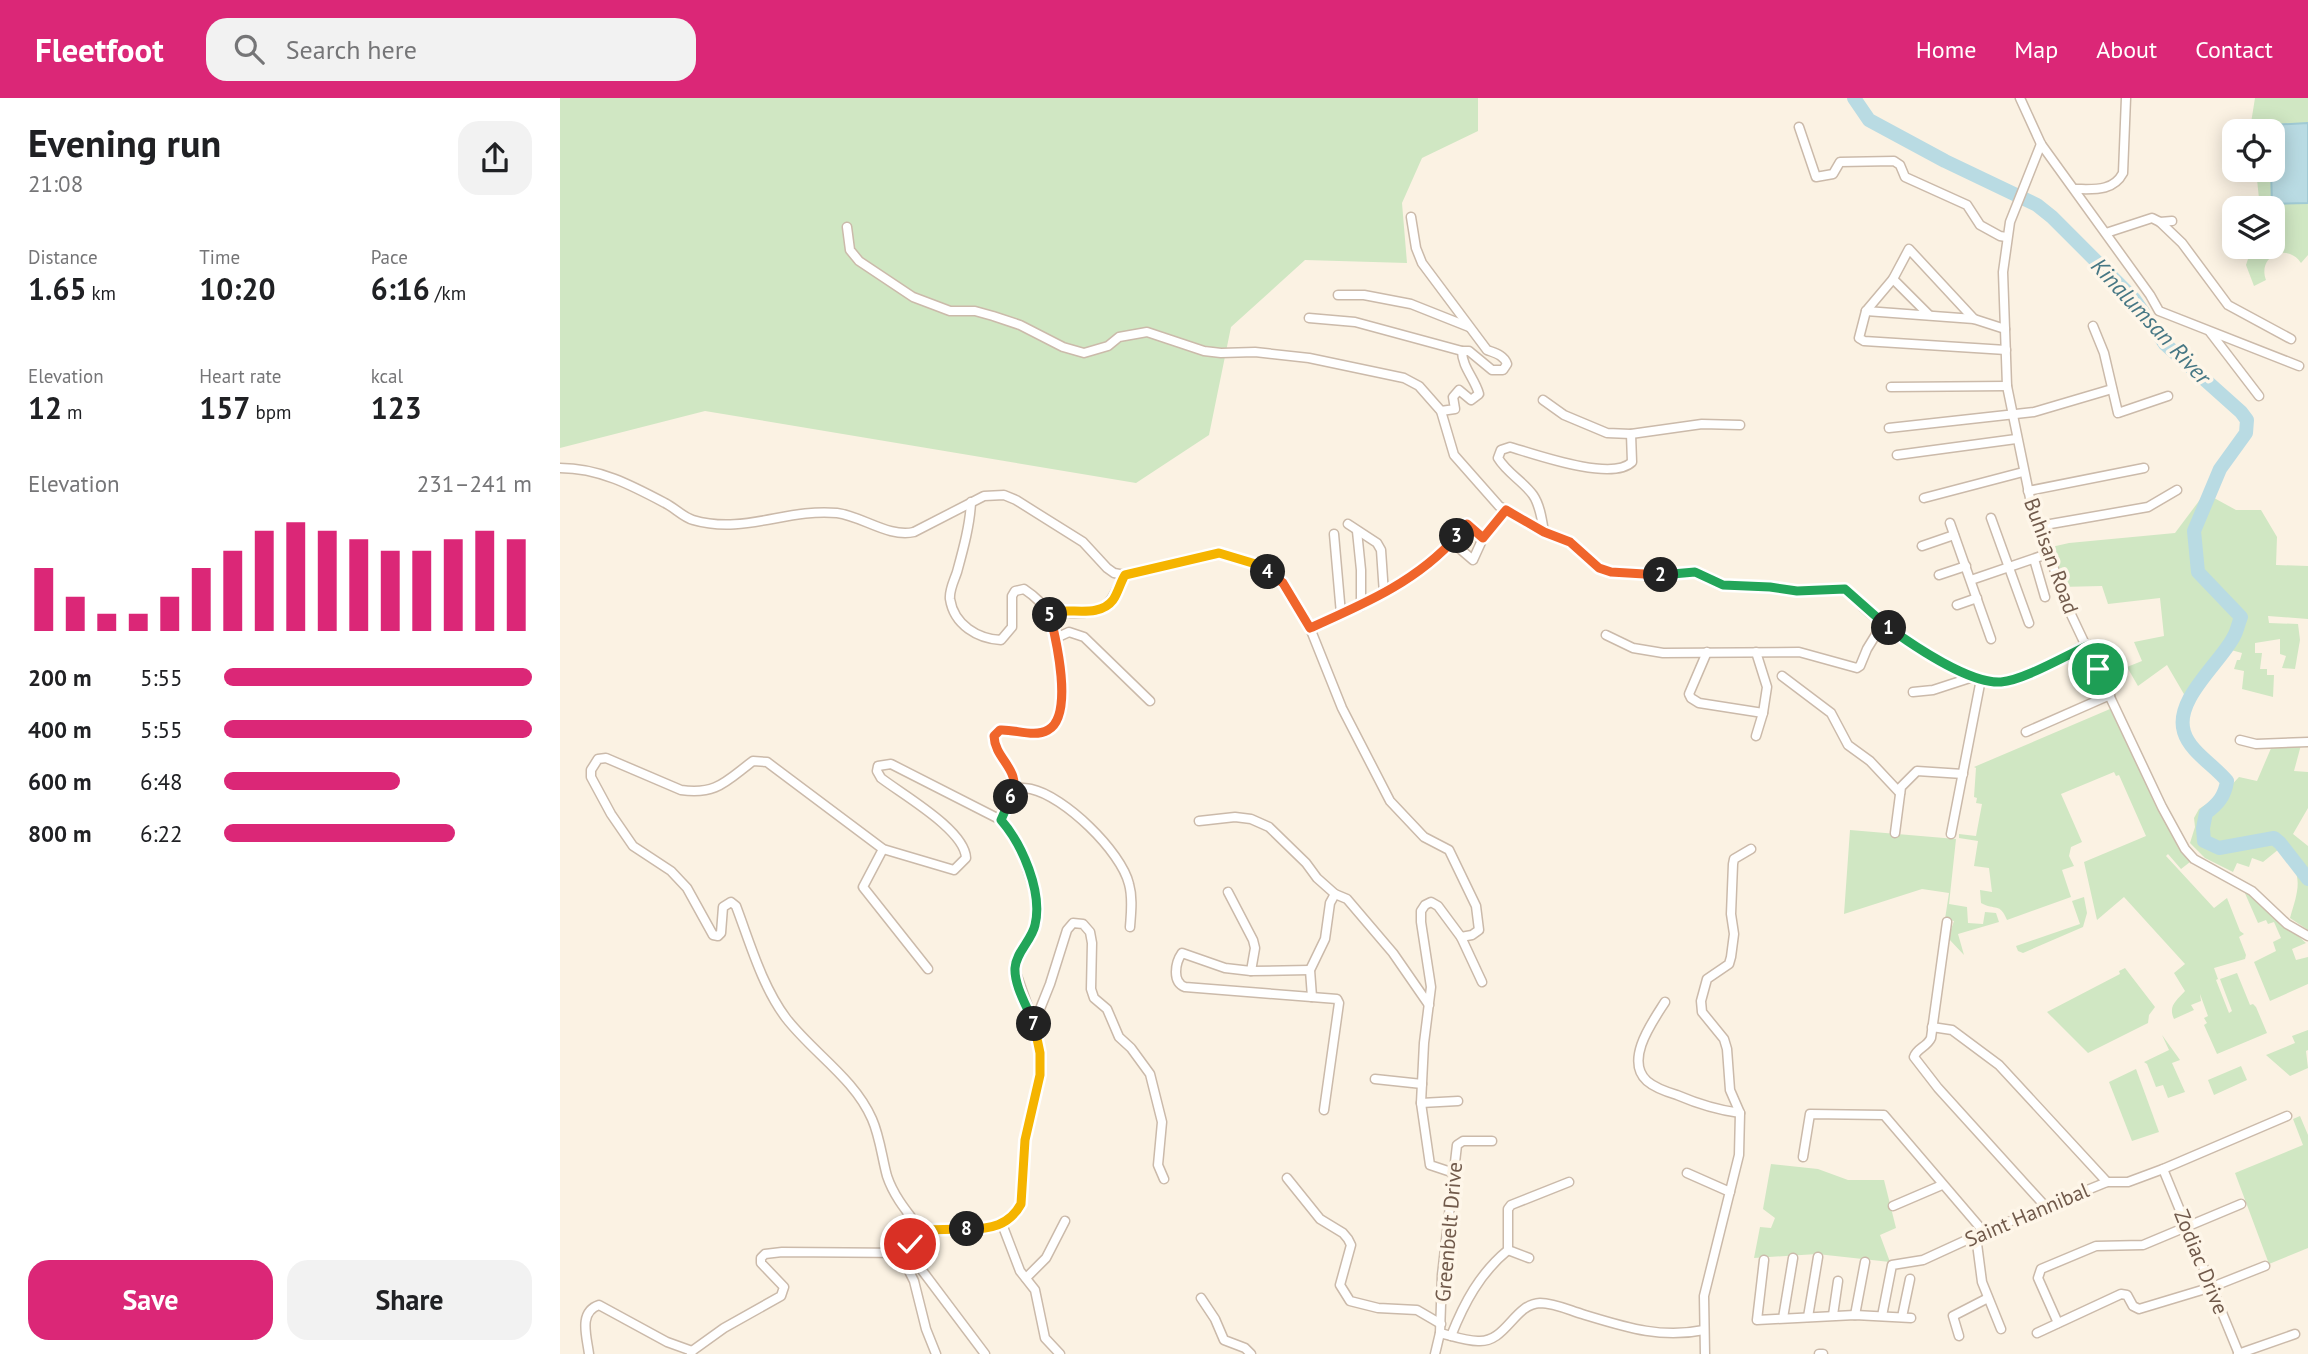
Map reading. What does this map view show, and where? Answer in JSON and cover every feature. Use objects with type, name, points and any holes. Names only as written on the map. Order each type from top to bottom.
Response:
[{"type":"street","points":[[2020,98],[2041,144],[2159,311],[2299,366]]},
{"type":"street","points":[[2075,189],[2105,188],[2116,184],[2120,179],[2123,173],[2126,98]]},
{"type":"street","points":[[1799,127],[1816,177],[1833,174],[1840,162],[1898,162],[1905,177],[1967,205],[1980,225],[2006,237]]},
{"type":"street","name":"Buhisan Road","points":[[2041,144],[2006,237],[2003,272],[2007,386],[2011,415],[2023,472],[2039,526],[2067,606],[2162,807],[2185,849],[2194,859],[2252,891],[2287,924],[2308,936]]},
{"type":"street","points":[[1309,318],[1355,322],[1465,350],[1473,353],[1492,370],[1503,370],[1507,364],[1502,356],[1487,350],[1422,262],[1416,248],[1411,217]]},
{"type":"street","points":[[2106,233],[2152,218],[2160,222],[2182,243],[2228,305],[2291,339]]},
{"type":"street","points":[[2160,222],[2172,221]]},
{"type":"street","points":[[847,227],[850,250],[859,261],[913,297],[950,311],[975,312],[1020,325],[1084,353],[1108,346],[1119,337],[1147,332],[1204,351],[1255,352],[1310,358],[1404,378],[1419,386],[1441,411],[1454,455],[1472,478],[1506,510],[1544,532],[1570,542],[1599,568],[1611,572],[1657,576],[1688,572],[1723,585],[1797,591],[1845,589],[1883,623],[1927,653],[1977,678],[2002,682],[2087,646]]},
{"type":"street","points":[[1974,319],[1909,249],[1893,279],[1866,311],[1859,338],[1864,341],[2006,350]]},
{"type":"street","points":[[1893,279],[1929,315]]},
{"type":"street","points":[[1338,295],[1364,295],[1411,304],[1469,327]]},
{"type":"street","points":[[1866,311],[1974,319],[2005,329]]},
{"type":"street","points":[[2092,326],[2104,353],[2118,413],[2168,396]]},
{"type":"street","points":[[2210,332],[2259,396]]},
{"type":"street","points":[[1441,411],[1455,410],[1453,397],[1459,390],[1471,400],[1479,394],[1463,360],[1462,351]]},
{"type":"street","points":[[1891,387],[2007,386]]},
{"type":"street","points":[[1889,428],[2011,415],[2056,406],[2112,389]]},
{"type":"street","points":[[1543,400],[1564,415],[1607,433],[1631,434],[1702,424],[1740,425]]},
{"type":"street","points":[[1544,532],[1533,495],[1504,467],[1498,458],[1501,450],[1510,447],[1588,468],[1625,467],[1632,462],[1631,434]]},
{"type":"street","points":[[1897,455],[2017,439]]},
{"type":"street","points":[[560,468],[589,470],[612,477],[668,505],[688,519],[726,526],[813,513],[838,513],[904,534],[914,532],[984,496],[1004,495],[1083,542],[1114,573],[1125,575],[1219,553],[1259,565],[1283,583],[1310,628],[1342,708],[1390,801],[1417,831],[1449,850],[1476,906],[1480,923],[1479,930],[1472,935],[1461,937]]},
{"type":"street","points":[[2028,491],[2144,468]]},
{"type":"street","points":[[1924,498],[2023,472]]},
{"type":"street","points":[[2039,526],[2148,507],[2177,490]]},
{"type":"street","points":[[971,502],[950,593],[955,613],[963,624],[975,633],[986,639],[1001,640],[1012,628],[1012,596],[1015,591],[1024,589],[1032,594],[1050,615],[1061,674],[1060,710],[1057,721],[1050,730],[1038,734],[1000,730],[994,736],[994,746],[1011,769],[1015,788],[1001,820]]},
{"type":"street","points":[[1452,542],[1473,560],[1483,538],[1506,510]]},
{"type":"street","points":[[1991,518],[2029,623]]},
{"type":"street","points":[[1950,523],[1991,639]]},
{"type":"street","points":[[1348,524],[1377,543],[1381,550],[1384,594]]},
{"type":"street","points":[[1310,628],[1394,589],[1435,558],[1467,524],[1483,538]]},
{"type":"street","points":[[1357,531],[1361,606]]},
{"type":"street","points":[[1334,534],[1341,614]]},
{"type":"street","points":[[1922,546],[1954,536]]},
{"type":"street","points":[[1971,580],[2050,553]]},
{"type":"street","points":[[2034,559],[2045,597]]},
{"type":"street","points":[[1939,575],[1966,566]]},
{"type":"street","points":[[1050,615],[1058,611],[1084,612],[1102,608],[1113,600],[1125,575]]},
{"type":"street","points":[[1957,605],[1977,598]]},
{"type":"street","points":[[1606,635],[1633,648],[1663,653],[1799,652],[1857,668],[1883,623]]},
{"type":"street","points":[[1056,638],[1069,632],[1084,637],[1150,701]]},
{"type":"street","points":[[1707,652],[1689,694],[1691,698],[1699,703],[1763,713]]},
{"type":"street","points":[[1756,652],[1767,687],[1756,736]]},
{"type":"street","points":[[1782,676],[1830,713],[1850,747],[1870,761],[1900,793]]},
{"type":"street","points":[[1913,692],[1933,690],[1977,678]]},
{"type":"street","points":[[1951,834],[1977,678]]},
{"type":"street","points":[[2026,732],[2110,695]]},
{"type":"street","points":[[2241,740],[2256,744],[2308,742]]},
{"type":"street","points":[[921,1230],[897,1199],[888,1179],[872,1120],[860,1099],[845,1079],[816,1053],[784,1016],[763,977],[736,906],[731,902],[723,907],[720,933],[718,936],[713,935],[687,888],[671,871],[633,846],[611,814],[596,788],[592,770],[598,759],[606,758],[681,790],[702,791],[714,789],[753,761],[767,762],[883,849],[954,870],[965,858],[963,845],[954,834],[881,778],[877,771],[878,766],[891,764],[1001,820],[1014,836],[1033,886],[1037,907],[1035,926],[1018,958],[1015,970],[1034,1024],[1040,1053],[1040,1075],[1025,1140],[1023,1190],[1016,1213],[1002,1224],[985,1229],[921,1230],[913,1237],[907,1267],[914,1281],[926,1329],[936,1354]]},
{"type":"street","points":[[1895,833],[1904,782],[1917,771],[1963,774]]},
{"type":"street","points":[[1015,788],[1033,789],[1070,809],[1115,855],[1129,882],[1132,903],[1130,927]]},
{"type":"street","points":[[1199,821],[1235,817],[1251,819],[1269,827],[1335,894],[1347,899],[1393,953],[1429,1005]]},
{"type":"street","points":[[883,849],[863,887],[928,969]]},
{"type":"street","points":[[1705,1354],[1704,1296],[1739,1155],[1740,1113],[1730,1090],[1724,1039],[1702,1012],[1701,1001],[1707,979],[1729,964],[1734,934],[1731,914],[1733,864],[1734,859],[1751,849]]},
{"type":"street","points":[[1228,892],[1253,940],[1255,948],[1251,971]]},
{"type":"street","points":[[1311,997],[1310,970],[1325,939],[1330,903],[1335,894]]},
{"type":"street","points":[[1454,1173],[1430,1165],[1422,1102],[1424,1043],[1431,987],[1421,922],[1421,911],[1425,905],[1431,902],[1438,906],[1461,937],[1482,982]]},
{"type":"street","points":[[1947,922],[1928,1044],[1914,1056],[2045,1206]]},
{"type":"street","points":[[1034,1024],[1068,930],[1073,923],[1083,924],[1090,932],[1093,943],[1091,989],[1094,998],[1107,1009],[1119,1037],[1131,1048],[1150,1074],[1162,1122],[1158,1165],[1164,1179]]},
{"type":"street","points":[[1310,970],[1251,971],[1225,968],[1182,953],[1178,959],[1176,979],[1185,987],[1333,997],[1339,1003],[1324,1110]]},
{"type":"street","points":[[1665,1002],[1646,1034],[1639,1053],[1643,1077],[1651,1085],[1705,1107],[1740,1113]]},
{"type":"street","points":[[1931,1027],[1952,1030],[1999,1065],[2106,1182]]},
{"type":"street","points":[[1376,1079],[1422,1084]]},
{"type":"street","points":[[1422,1102],[1458,1101]]},
{"type":"street","points":[[1803,1157],[1810,1114],[1884,1115],[1980,1234],[1982,1282],[2001,1329]]},
{"type":"street","name":"Saint Hannibal","points":[[1882,1316],[1892,1265],[1923,1260],[2106,1182],[2128,1182],[2163,1169],[2287,1115]]},
{"type":"street","name":"Greenbelt Drive","points":[[1434,1354],[1441,1329],[1442,1275],[1459,1142],[1492,1142]]},
{"type":"street","name":"Zodiac Drive","points":[[2163,1169],[2239,1354]]},
{"type":"street","points":[[1687,1174],[1730,1192]]},
{"type":"street","points":[[1287,1178],[1320,1219],[1348,1239],[1351,1245],[1340,1285],[1350,1301],[1388,1310],[1417,1310],[1451,1336],[1480,1342],[1494,1338],[1525,1308],[1536,1303],[1658,1334],[1680,1335],[1704,1330]]},
{"type":"street","points":[[1508,1250],[1508,1209],[1511,1205],[1569,1182]]},
{"type":"street","points":[[1893,1206],[1942,1185]]},
{"type":"street","points":[[2058,1323],[2038,1278],[2041,1269],[2095,1246],[2143,1245],[2241,1204]]},
{"type":"street","points":[[1026,1278],[1046,1258],[1065,1221]]},
{"type":"street","points":[[1002,1224],[1017,1264],[1035,1290],[1045,1338],[1060,1354]]},
{"type":"street","points":[[1451,1336],[1463,1304],[1497,1259],[1508,1250]]},
{"type":"street","points":[[1508,1250],[1528,1258]]},
{"type":"street","points":[[589,1354],[585,1321],[592,1307],[599,1305],[667,1342],[692,1352],[724,1328],[781,1296],[784,1287],[761,1264],[761,1258],[765,1254],[909,1253]]},
{"type":"street","points":[[909,1253],[985,1354]]},
{"type":"street","points":[[1808,1317],[1818,1257]]},
{"type":"street","points":[[1783,1318],[1793,1258]]},
{"type":"street","points":[[1764,1260],[1757,1320],[1833,1315],[1906,1318],[1910,1279]]},
{"type":"street","points":[[1855,1315],[1865,1262]]},
{"type":"street","points":[[2037,1333],[2121,1294],[2127,1295],[2133,1306],[2139,1309],[2212,1287],[2265,1266]]},
{"type":"street","points":[[1833,1315],[1838,1281]]},
{"type":"street","points":[[1201,1298],[1215,1319],[1224,1340],[1245,1348],[1251,1354]]},
{"type":"street","points":[[1959,1336],[1953,1316],[1988,1298]]},
{"type":"street","points":[[2239,1354],[2295,1334]]},
{"type":"green space","points":[[560,98],[1478,98],[1478,131],[1422,158],[1402,203],[1407,263],[1305,260],[1231,327],[1209,435],[1136,483],[705,411],[560,448]]},
{"type":"green space","points":[[2255,98],[2308,98],[2308,123],[2285,124],[2285,119],[2252,119]]},
{"type":"green space","points":[[2257,182],[2271,182],[2272,196],[2259,196]]},
{"type":"green space","points":[[2308,203],[2308,255],[2301,263],[2285,253],[2285,204]]},
{"type":"green space","points":[[2248,259],[2269,259],[2264,272],[2266,280],[2254,286],[2246,265]]},
{"type":"green space","points":[[2205,493],[2236,510],[2261,510],[2277,537],[2276,565],[2308,566],[2308,619],[2268,616],[2269,623],[2298,624],[2300,640],[2295,669],[2282,668],[2286,656],[2280,654],[2280,639],[2255,643],[2255,653],[2262,653],[2260,669],[2267,669],[2267,675],[2274,675],[2273,697],[2242,689],[2244,671],[2234,669],[2242,653],[2231,650],[2228,654],[2227,647],[2188,701],[2167,665],[2138,686],[2127,667],[2142,661],[2134,642],[2164,636],[2160,598],[2108,604],[2102,586],[2060,587],[2047,548],[2069,543],[2175,533]]},
{"type":"green space","points":[[2110,709],[2165,822],[2190,862],[2181,869],[2168,854],[2166,856],[2214,908],[2227,898],[2240,931],[2244,934],[2239,937],[2245,959],[2214,968],[2218,979],[2216,980],[2229,1013],[2232,1011],[2220,979],[2237,973],[2250,1005],[2256,1007],[2267,1033],[2217,1054],[2204,1025],[2207,1023],[2204,1018],[2208,1016],[2200,994],[2201,1001],[2191,1005],[2194,1010],[2174,1019],[2172,1014],[2174,1004],[2185,991],[2174,973],[2185,964],[2124,897],[2097,920],[2084,862],[2146,836],[2119,775],[2116,776],[2114,772],[2061,794],[2082,842],[2071,847],[2069,856],[2074,866],[2062,870],[2071,897],[2007,920],[1999,909],[1981,903],[1980,890],[1992,892],[1989,868],[1974,866],[1978,841],[1959,838],[1959,834],[1976,836],[1982,804],[1976,803],[1977,798],[1974,797],[1974,767]]},
{"type":"green space","points":[[2301,745],[2294,771],[2308,772],[2308,808],[2293,834],[2308,846],[2308,930],[2290,918],[2298,881],[2293,866],[2279,849],[2263,862],[2252,858],[2249,867],[2237,863],[2233,872],[2205,858],[2190,843],[2195,827],[2194,818],[2199,809],[2226,791],[2239,777],[2257,781],[2272,746]]},
{"type":"green space","points":[[1850,830],[1956,839],[1949,904],[1967,907],[1968,923],[1983,924],[1985,912],[1996,913],[1999,922],[1958,934],[1964,955],[1948,938],[1954,921],[1945,919],[1949,893],[1922,889],[1844,914]]},
{"type":"green space","points":[[2244,891],[2306,943],[2292,949],[2296,960],[2308,957],[2308,984],[2270,1001],[2254,962],[2276,951],[2273,942],[2281,938],[2274,922],[2268,924],[2266,920],[2258,923]]},
{"type":"green space","points":[[2084,897],[2087,913],[2083,927],[2023,953],[2018,951],[2016,946],[2080,924],[2072,901]]},
{"type":"green space","points":[[2125,968],[2155,1007],[2149,1015],[2148,1023],[2088,1053],[2047,1012],[2120,974],[2119,971]]},
{"type":"green space","points":[[2308,1030],[2308,1068],[2290,1076],[2266,1055],[2295,1043],[2292,1036]]},
{"type":"green space","points":[[2162,1035],[2180,1060],[2172,1063],[2185,1092],[2168,1098],[2163,1085],[2156,1087],[2144,1062],[2169,1050]]},
{"type":"green space","points":[[2241,1066],[2247,1080],[2214,1095],[2208,1080]]},
{"type":"green space","points":[[2136,1069],[2159,1132],[2132,1141],[2109,1082]]},
{"type":"green space","points":[[2300,1116],[2308,1135],[2308,1248],[2269,1264],[2235,1173],[2303,1145],[2293,1119]]},
{"type":"green space","points":[[1771,1164],[1818,1169],[1848,1180],[1884,1180],[1896,1228],[1880,1235],[1890,1262],[1817,1254],[1754,1258],[1760,1227],[1771,1228],[1775,1218],[1763,1209]]},
{"type":"water","points":[[2308,123],[2308,203],[2285,204],[2285,196],[2272,196],[2271,182],[2285,182],[2285,124]]},
{"type":"waterway","name":"Kinalumsan River","points":[[1854,98],[1869,120],[1945,161],[2037,205],[2052,217],[2134,299],[2165,344],[2247,420],[2246,433],[2220,469],[2194,531],[2198,572],[2241,617],[2233,638],[2185,707],[2184,732],[2191,746],[2227,781],[2220,799],[2206,813],[2204,841],[2219,848],[2274,838],[2308,879]]},
{"type":"route","points":[[910,1244],[921,1230],[985,1229],[1002,1224],[1016,1213],[1021,1204],[1025,1140],[1040,1075],[1040,1053],[1034,1024],[1015,970],[1018,958],[1035,926],[1037,907],[1023,856],[1014,836],[1001,820],[1015,788],[1011,769],[994,746],[994,736],[1000,730],[1038,734],[1050,730],[1057,721],[1060,710],[1061,674],[1050,615],[1058,611],[1084,612],[1110,604],[1125,575],[1219,553],[1238,558],[1259,565],[1283,583],[1310,628],[1394,589],[1435,558],[1467,524],[1483,538],[1506,510],[1544,532],[1570,542],[1599,568],[1611,572],[1657,576],[1695,572],[1723,585],[1797,591],[1845,589],[1891,629],[1927,653],[1973,677],[1992,682],[2014,679],[2087,646],[2098,669]]}]
